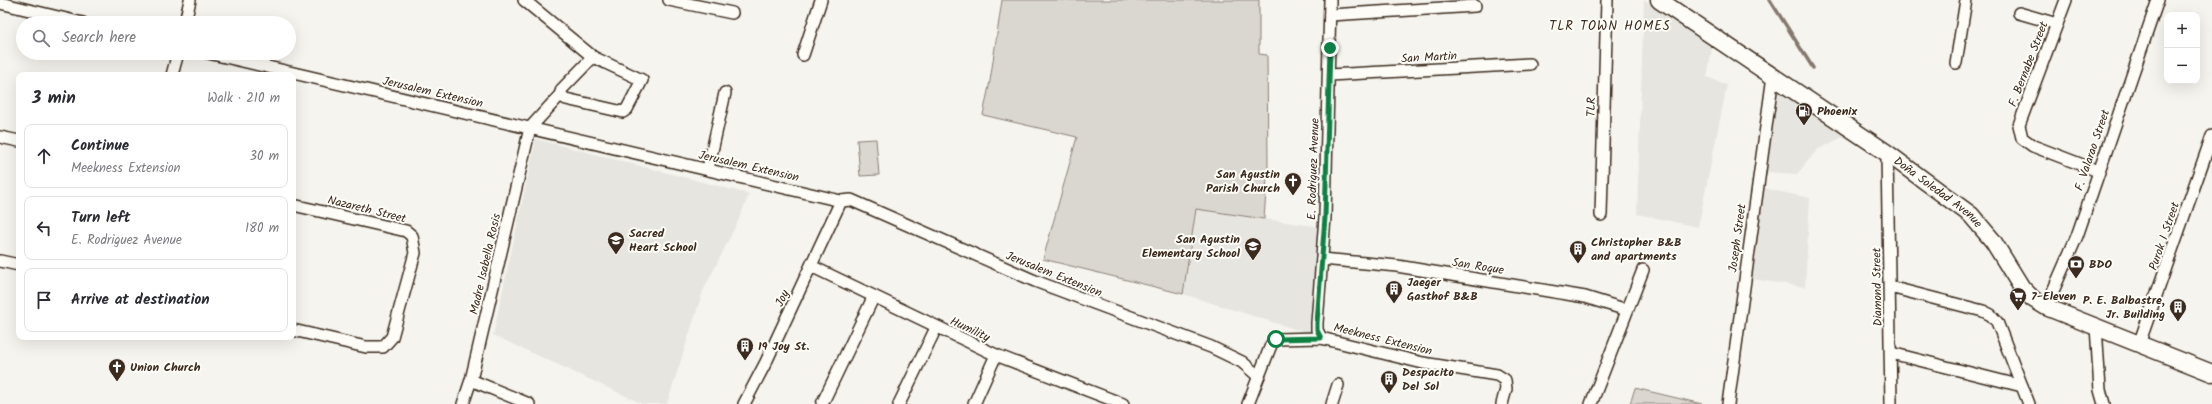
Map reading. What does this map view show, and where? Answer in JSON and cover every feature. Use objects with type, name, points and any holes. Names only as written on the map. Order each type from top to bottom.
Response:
[{"type":"main road","name":"Doña Soledad Avenue","points":[[1659,0],[1887,153],[1971,215],[1993,240],[2022,288],[2033,300],[2046,307],[2212,373]]},
{"type":"street","points":[[187,16],[190,0]]},
{"type":"street","points":[[524,0],[593,57],[642,80],[626,111],[617,112],[566,99],[560,95]]},
{"type":"street","points":[[669,0],[690,2],[732,13]]},
{"type":"street","points":[[803,55],[821,0]]},
{"type":"street","name":"E. Rodriguez Avenue","points":[[1321,338],[1317,330],[1317,323],[1322,259],[1330,75],[1330,0]]},
{"type":"street","name":"TLR","points":[[1601,215],[1607,0]]},
{"type":"street","points":[[1956,63],[1966,0]]},
{"type":"street","name":"F. Bernabe Street","points":[[2066,0],[2019,125],[2022,138],[2033,146],[2098,171]]},
{"type":"street","name":"F. Valarao Street","points":[[2046,307],[2077,236],[2098,171],[2158,0]]},
{"type":"street","points":[[0,3],[54,16]]},
{"type":"street","points":[[1330,15],[1475,6]]},
{"type":"street","points":[[2019,13],[2058,24]]},
{"type":"street","points":[[530,128],[560,95],[562,89],[593,57]]},
{"type":"street","points":[[173,72],[176,60]]},
{"type":"street","name":"Jerusalem Extension","points":[[238,60],[290,72]]},
{"type":"street","name":"San Martin","points":[[1330,75],[1530,64]]},
{"type":"street","name":"Jerusalem Extension","points":[[296,73],[841,201],[854,201],[1036,281],[1211,347],[1242,362],[1258,376]]},
{"type":"street","name":"Joseph Street","points":[[1728,404],[1773,76]]},
{"type":"street","points":[[708,169],[725,93]]},
{"type":"street","name":"Madre Isabella Rosis","points":[[463,404],[471,380],[530,128]]},
{"type":"street","points":[[0,136],[16,140]]},
{"type":"street","name":"Purok 1 Street","points":[[2139,344],[2212,136]]},
{"type":"street","name":"Diamond Street","points":[[1887,153],[1891,404]]},
{"type":"street","name":"Joy","points":[[744,404],[766,362],[841,201]]},
{"type":"street","name":"Nazareth Street","points":[[296,206],[397,228],[412,236],[415,253],[392,337],[383,347],[366,347],[296,331]]},
{"type":"street","name":"San Roque","points":[[1322,259],[1398,266],[1606,302],[1627,310]]},
{"type":"street","points":[[0,261],[16,264]]},
{"type":"street","name":"Humility","points":[[811,266],[873,298],[996,355],[1122,404]]},
{"type":"street","points":[[1591,404],[1642,270]]},
{"type":"street","points":[[1890,287],[1983,311],[1991,315],[1997,322],[2029,404]]},
{"type":"street","points":[[822,404],[873,298]]},
{"type":"street","points":[[2096,326],[2100,390],[2104,404]]},
{"type":"street","points":[[899,404],[936,328]]},
{"type":"street","name":"Meekness Extension","points":[[1248,404],[1271,345],[1276,339],[1321,338],[1423,364],[1497,375],[1505,380],[1506,389],[1502,404]]},
{"type":"street","points":[[1891,353],[2022,386]]},
{"type":"street","points":[[974,404],[996,355]]},
{"type":"street","points":[[471,380],[529,404]]},
{"type":"street","points":[[1332,404],[1338,384]]},
{"type":"shaded area","points":[[1002,0],[1259,0],[1259,54],[1267,55],[1268,165],[1264,219],[1196,209],[1183,294],[1043,259],[1077,137],[983,115],[990,81]]},
{"type":"shaded area","points":[[1644,0],[1713,43],[1707,77],[1727,85],[1698,227],[1637,214]]},
{"type":"shaded area","name":"Phoenix","points":[[1778,82],[1852,132],[1817,150],[1797,174],[1766,172]]},
{"type":"shaded area","name":"Sacred Heart School","points":[[536,139],[749,194],[739,219],[703,291],[667,404],[643,404],[493,335]]},
{"type":"shaded area","points":[[876,139],[879,175],[860,176],[857,140]]},
{"type":"shaded area","points":[[1758,187],[1810,198],[1805,287],[1745,278]]},
{"type":"shaded area","name":"San Agustin Elementary School","points":[[1196,209],[1321,227],[1311,334],[1183,294]]},
{"type":"shaded area","points":[[1635,388],[1702,404],[1630,404]]},
{"type":"waterway","points":[[1770,0],[1813,68]]},
{"type":"place","name":"Phoenix","points":[[1804,126]]},
{"type":"place","name":"San Agustin Parish Church","points":[[1293,196]]},
{"type":"place","name":"Sacred Heart School","points":[[616,255]]},
{"type":"place","name":"San Agustin Elementary School","points":[[1253,261]]},
{"type":"place","name":"Christopher B&B and apartments","points":[[1578,264]]},
{"type":"place","name":"BDO","points":[[2076,279]]},
{"type":"place","name":"Jaeger Gasthof B&B","points":[[1394,304]]},
{"type":"place","name":"7-Eleven","points":[[2018,311]]},
{"type":"place","name":"P. E. Balbastre, Jr. Building","points":[[2178,322]]},
{"type":"place","name":"19 Joy St.","points":[[745,361]]},
{"type":"place","name":"Union Church","points":[[117,382]]},
{"type":"place","name":"Despacito Del Sol","points":[[1389,394]]},
{"type":"district","name":"TLR TOWN HOMES","points":[[1610,25]]},
{"type":"route","points":[[1276,339],[1321,338],[1318,334],[1317,323],[1325,217],[1330,48]]}]
